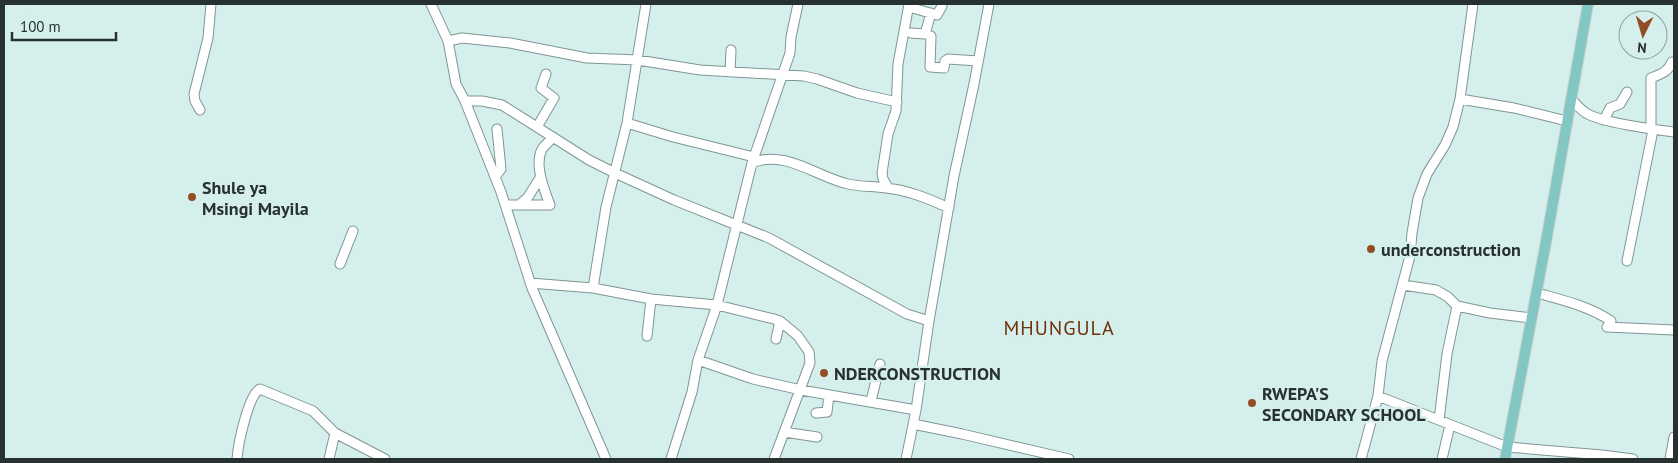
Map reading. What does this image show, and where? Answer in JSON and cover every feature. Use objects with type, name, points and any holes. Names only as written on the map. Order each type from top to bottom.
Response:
[{"type":"main road","points":[[1506,459],[1588,4]]},
{"type":"street","points":[[200,110],[195,101],[194,94],[208,38],[211,4]]},
{"type":"street","points":[[431,4],[448,41],[454,76],[459,91],[465,100],[505,204],[530,283],[606,459]]},
{"type":"street","points":[[593,288],[606,207],[627,123],[646,4]]},
{"type":"street","points":[[671,459],[692,392],[698,360],[717,305],[753,160],[790,53],[791,37],[798,4]]},
{"type":"street","points":[[906,459],[916,410],[954,176],[989,4]]},
{"type":"street","points":[[1361,459],[1378,396],[1382,361],[1410,256],[1418,198],[1427,174],[1445,145],[1453,127],[1460,99],[1473,4]]},
{"type":"street","points":[[888,188],[882,173],[888,134],[897,102],[898,64],[909,5],[937,14],[942,6]]},
{"type":"street","points":[[911,34],[925,34],[931,13]]},
{"type":"street","points":[[931,36],[930,67],[944,68],[945,61],[948,59],[978,61]]},
{"type":"street","points":[[448,41],[462,38],[510,43],[587,58],[638,60],[700,70],[817,79],[857,93],[897,102]]},
{"type":"street","points":[[730,72],[731,50]]},
{"type":"street","points":[[1627,261],[1652,129],[1651,78],[1668,70],[1672,62]]},
{"type":"street","points":[[537,127],[554,98],[542,88],[546,74]]},
{"type":"street","points":[[1604,120],[1610,108],[1620,104],[1627,92]]},
{"type":"street","points":[[1460,99],[1514,108],[1567,121]]},
{"type":"street","points":[[465,100],[502,105],[589,160],[674,200],[769,238],[907,314],[929,321]]},
{"type":"street","points":[[1571,100],[1586,113],[1596,118],[1674,132]]},
{"type":"street","points":[[627,123],[753,160],[773,158],[800,166],[835,181],[865,187],[888,188],[926,198],[949,208]]},
{"type":"street","points":[[495,177],[501,169],[497,129]]},
{"type":"street","points":[[505,204],[550,205],[540,178],[542,150],[553,137]]},
{"type":"street","points":[[519,205],[528,197],[540,178]]},
{"type":"street","points":[[340,264],[353,231]]},
{"type":"street","points":[[530,283],[593,288],[651,299],[717,305],[780,321],[798,336],[811,358],[801,390],[774,459]]},
{"type":"street","points":[[1403,285],[1436,290],[1448,297],[1457,306],[1490,313],[1531,318]]},
{"type":"street","points":[[1536,293],[1570,302],[1601,314],[1611,321],[1607,327],[1674,330]]},
{"type":"street","points":[[647,336],[651,299]]},
{"type":"street","points":[[1440,420],[1447,354],[1457,306]]},
{"type":"street","points":[[776,339],[780,321]]},
{"type":"street","points":[[698,360],[753,380],[916,410]]},
{"type":"street","points":[[871,401],[880,364]]},
{"type":"street","points":[[237,459],[239,442],[251,401],[255,392],[260,389],[313,411],[335,433],[385,459]]},
{"type":"street","points":[[816,413],[827,412],[829,395]]},
{"type":"street","points":[[1378,396],[1507,447],[1633,459]]},
{"type":"street","points":[[913,424],[1069,459]]},
{"type":"street","points":[[1442,459],[1450,425]]},
{"type":"street","points":[[784,432],[817,437]]},
{"type":"street","points":[[329,459],[335,433]]},
{"type":"street","points":[[1670,459],[1674,437]]},
{"type":"place","name":"Shule ya Msingi Mayila","points":[[192,197]]},
{"type":"place","name":"underconstruction","points":[[1371,249]]},
{"type":"place","name":"NDERCONSTRUCTION","points":[[824,373]]},
{"type":"place","name":"RWEPA'S SECONDARY SCHOOL","points":[[1252,403]]},
{"type":"district","name":"MHUNGULA","points":[[1059,328]]}]
